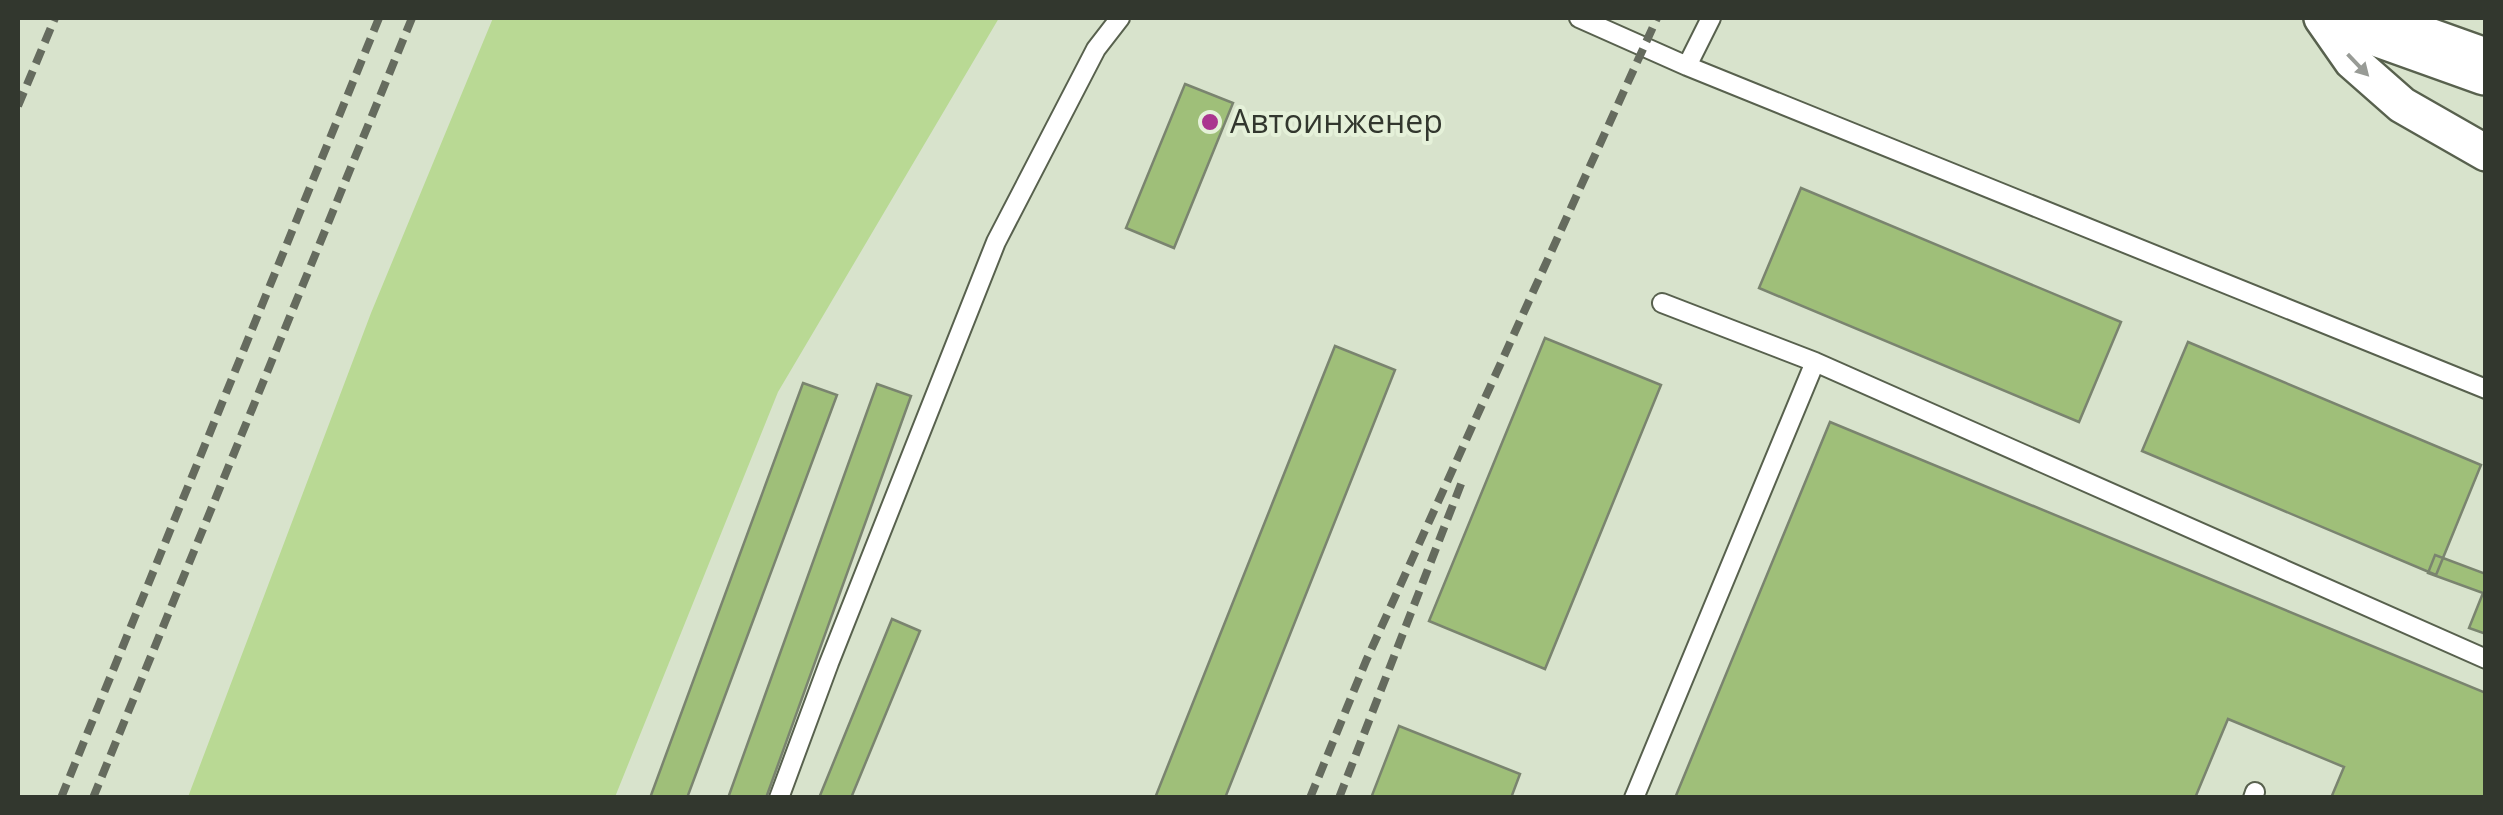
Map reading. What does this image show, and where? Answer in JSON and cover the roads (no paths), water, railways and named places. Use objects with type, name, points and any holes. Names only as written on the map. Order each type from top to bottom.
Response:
[{"type":"main road","points":[[2349,18],[2486,67]]},
{"type":"street","points":[[2322,18],[2352,62],[2402,105],[2486,153]]},
{"type":"lane","points":[[780,798],[829,663],[996,242],[1096,49],[1120,18]]},
{"type":"lane","points":[[1687,66],[1711,18]]},
{"type":"lane","points":[[1588,19],[1687,66],[2486,388]]},
{"type":"lane","points":[[1662,303],[1814,362],[2486,658]]},
{"type":"lane","points":[[1634,798],[1814,362]]},
{"type":"railway","points":[[18,106],[55,18]]},
{"type":"railway","points":[[61,798],[379,18]]},
{"type":"railway","points":[[93,798],[412,18]]},
{"type":"railway","points":[[1310,798],[1366,661],[1657,18]]},
{"type":"railway","points":[[1339,798],[1463,479]]},
{"type":"place","name":"Автоинженер","points":[[1210,122]]}]
